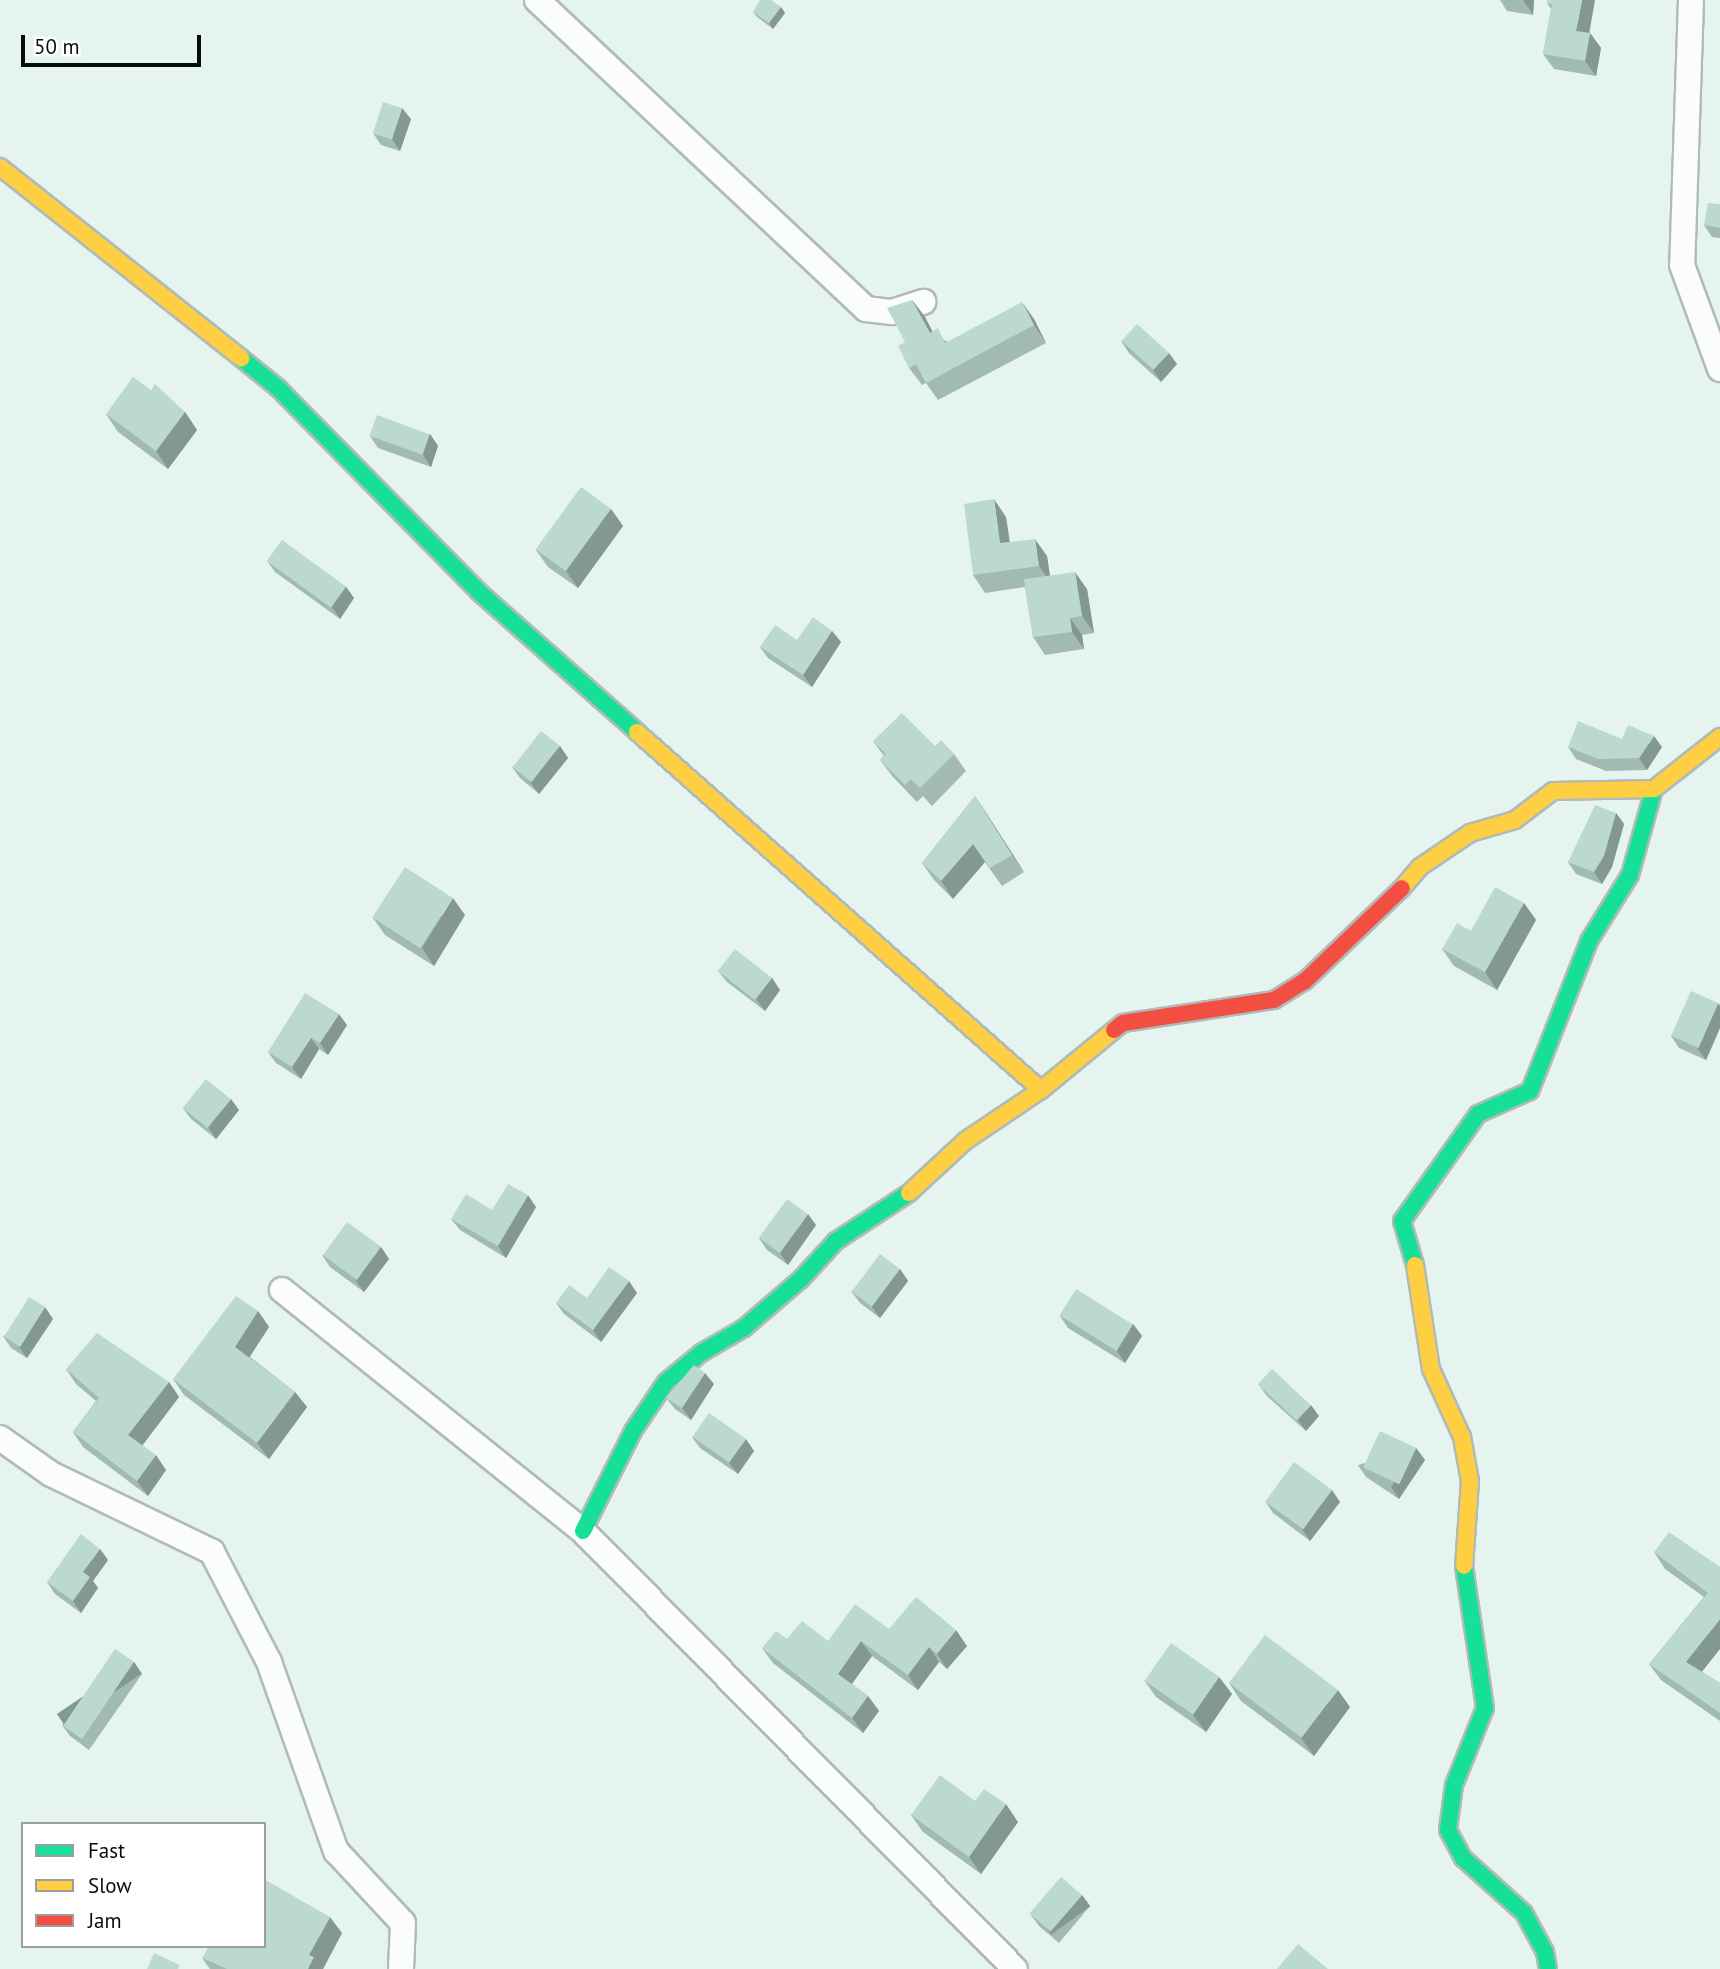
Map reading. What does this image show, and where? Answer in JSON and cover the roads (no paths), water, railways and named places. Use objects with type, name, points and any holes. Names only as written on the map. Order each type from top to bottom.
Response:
[{"type":"street","points":[[537,0],[866,309],[892,312],[923,302]]},
{"type":"street","points":[[1691,0],[1682,265],[1720,369]]},
{"type":"street","points":[[0,167],[278,388],[479,592],[1041,1090]]},
{"type":"street","points":[[1548,1969],[1545,1952],[1524,1913],[1463,1858],[1448,1829],[1454,1785],[1485,1708],[1465,1591],[1463,1540],[1470,1481],[1462,1437],[1431,1369],[1422,1288],[1402,1221],[1478,1114],[1530,1091],[1589,941],[1630,876],[1654,789],[1720,737]]},
{"type":"street","points":[[583,1531],[633,1432],[666,1382],[701,1353],[744,1328],[801,1279],[836,1241],[913,1191],[965,1141],[1041,1090],[1124,1023],[1274,1000],[1305,981],[1370,923],[1420,867],[1470,833],[1515,820],[1553,790],[1654,789]]},
{"type":"street","points":[[282,1290],[583,1531],[1015,1969]]},
{"type":"street","points":[[0,1438],[51,1474],[212,1552],[269,1662],[336,1851],[403,1923],[401,1969]]}]
